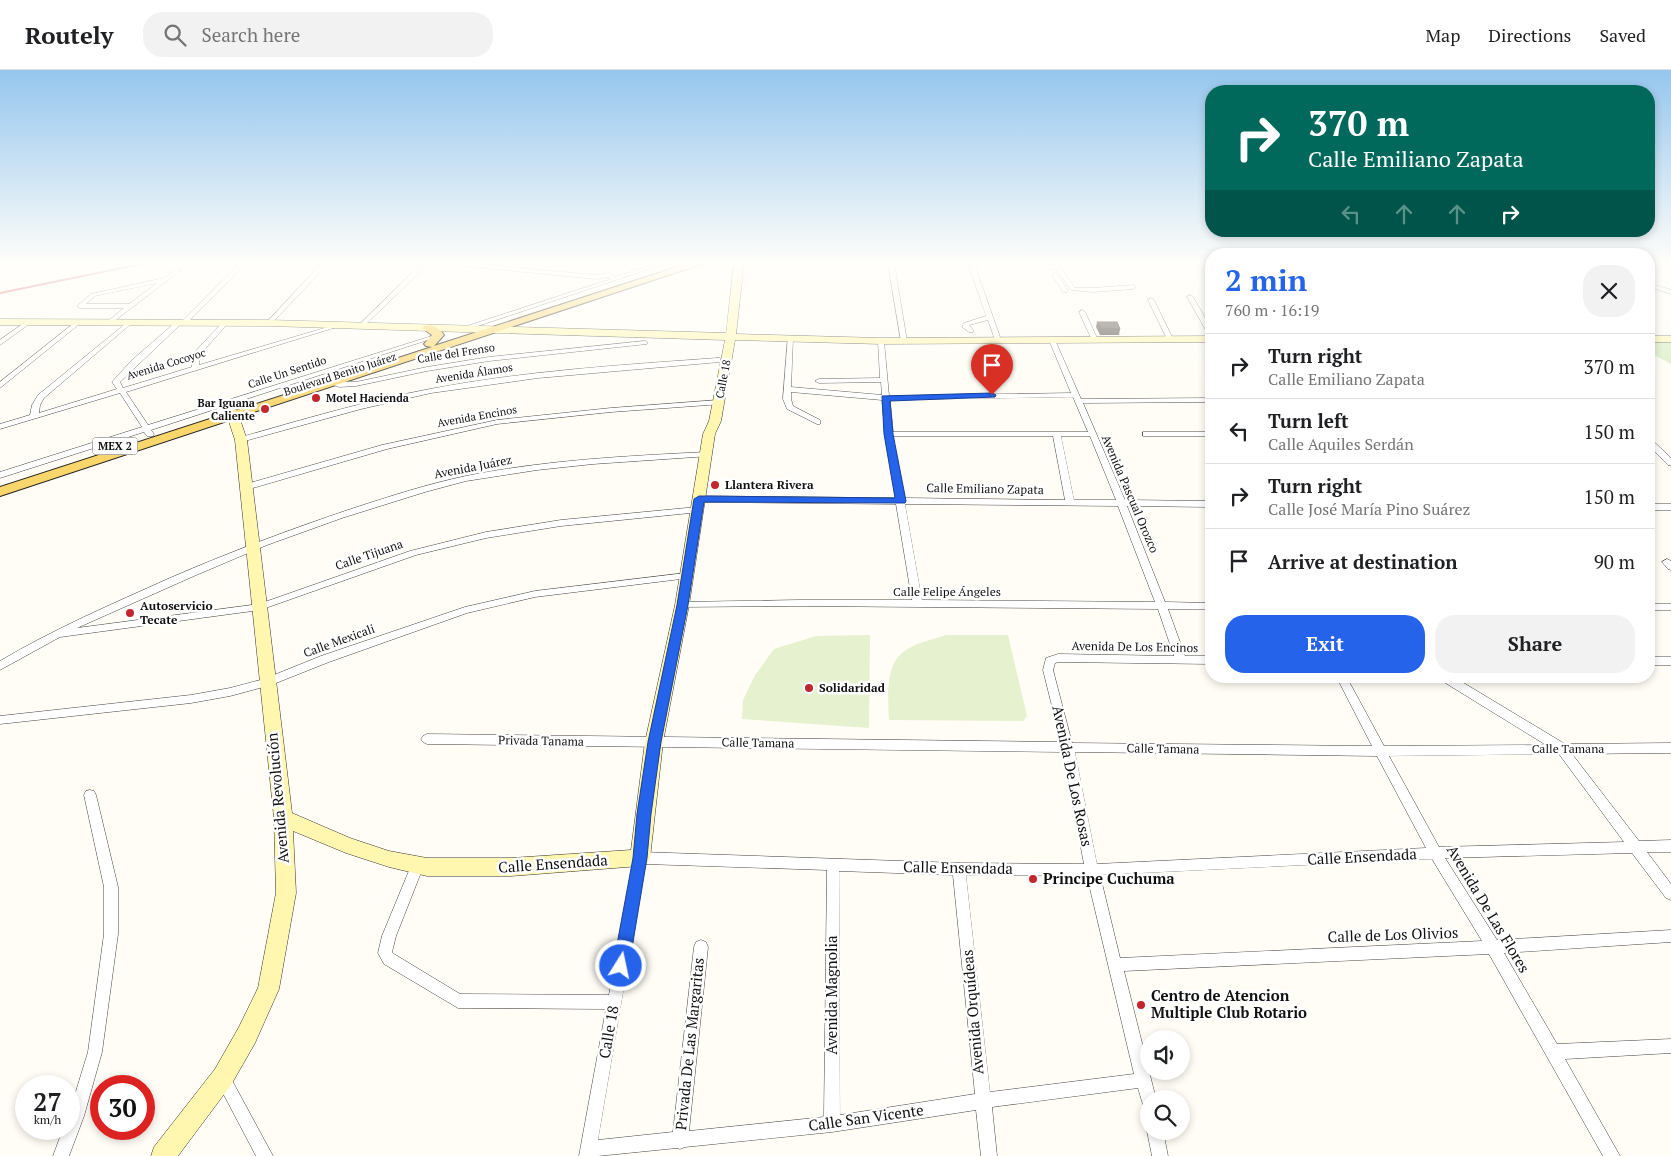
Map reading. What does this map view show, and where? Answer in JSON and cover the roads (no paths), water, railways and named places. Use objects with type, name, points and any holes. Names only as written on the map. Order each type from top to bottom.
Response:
[{"type":"main road","name":"Boulevard Benito Juárez","points":[[0,483],[149,432],[332,382],[516,314]]},
{"type":"main road","name":"Boulevard Benito Juárez","points":[[0,492],[230,409],[435,343],[498,328],[542,314]]},
{"type":"main road","points":[[538,315],[533,324],[541,330]]},
{"type":"main road","points":[[428,328],[435,331],[435,343]]},
{"type":"street","points":[[111,321],[121,314]]},
{"type":"street","points":[[0,475],[149,432],[116,382],[120,375],[191,314]]},
{"type":"street","points":[[269,323],[278,314]]},
{"type":"street","points":[[362,326],[375,314]]},
{"type":"street","name":"Calle 18","points":[[587,1153],[640,858],[654,742],[682,605],[706,454],[715,421],[714,402],[717,360],[732,323],[733,314]]},
{"type":"street","points":[[899,314],[904,341]]},
{"type":"street","points":[[989,314],[998,340]]},
{"type":"street","points":[[1083,314],[1095,340]]},
{"type":"street","points":[[1157,314],[1170,339]]},
{"type":"street","points":[[971,331],[965,327],[966,324],[990,317]]},
{"type":"street","points":[[0,322],[224,322],[472,329],[498,328],[881,341],[1205,339]]},
{"type":"street","points":[[0,343],[29,322]]},
{"type":"street","points":[[0,386],[80,322]]},
{"type":"street","points":[[34,416],[40,397],[130,322]]},
{"type":"street","points":[[196,367],[195,356],[224,322]]},
{"type":"street","points":[[732,323],[755,337]]},
{"type":"street","name":"Avenida Cocoyoc","points":[[0,427],[340,325]]},
{"type":"street","name":"Calle 18","points":[[714,402],[726,336]]},
{"type":"street","points":[[790,338],[786,399],[790,407],[817,422]]},
{"type":"street","points":[[1655,339],[1671,339]]},
{"type":"street","name":"Avenida Pascual Orozco","points":[[1052,340],[1121,504],[1162,606],[1181,660]]},
{"type":"street","points":[[881,341],[889,434],[918,604]]},
{"type":"street","name":"Calle del Frenso","points":[[332,382],[338,385],[352,384],[426,369],[534,352],[645,343]]},
{"type":"street","name":"Avenida Álamos","points":[[240,440],[429,391],[525,376],[717,360]]},
{"type":"street","points":[[819,381],[884,380]]},
{"type":"street","points":[[787,389],[885,398],[1205,400]]},
{"type":"street","name":"Avenida Encinos","points":[[246,487],[385,447],[489,423],[611,410],[714,402]]},
{"type":"street","name":"Avenida Revolución","points":[[163,1156],[223,1077],[247,1035],[270,980],[286,893],[283,818],[266,682],[260,607],[240,440],[230,409]]},
{"type":"street","points":[[889,434],[1092,434]]},
{"type":"street","points":[[1057,434],[1070,503]]},
{"type":"street","points":[[1146,434],[1205,434]]},
{"type":"street","points":[[1655,448],[1671,463]]},
{"type":"street","name":"Avenida Juárez","points":[[0,666],[52,635],[252,546],[387,500],[480,476],[581,463],[706,454]]},
{"type":"street","name":"Calle Emiliano Zapata","points":[[698,504],[901,501],[1205,504]]},
{"type":"street","name":"Calle Tijuana","points":[[52,635],[260,607],[413,553],[486,535],[698,504]]},
{"type":"street","points":[[1655,507],[1671,507]]},
{"type":"street","name":"Calle Mexicali","points":[[0,720],[192,699],[230,692],[266,682],[429,622],[492,604],[578,588],[686,576]]},
{"type":"street","name":"Calle Felipe Ángeles","points":[[682,605],[1205,606]]},
{"type":"street","points":[[1655,607],[1671,607]]},
{"type":"street","name":"Avenida De Los Encinos","points":[[1058,658],[1205,660]]},
{"type":"street","name":"Avenida De Los Rosas","points":[[1058,658],[1050,661],[1048,670],[1068,748],[1092,870],[1140,1064]]},
{"type":"street","points":[[1655,660],[1671,661]]},
{"type":"street","name":"Avenida De Las Flores","points":[[1345,683],[1434,853],[1493,947],[1612,1156]]},
{"type":"street","points":[[1454,683],[1561,748],[1671,894]]},
{"type":"street","name":"Privada Tanama","points":[[428,739],[654,742]]},
{"type":"street","name":"Calle Tamana","points":[[654,742],[1380,751],[1671,748]]},
{"type":"street","points":[[62,1156],[95,1052],[111,934],[111,887],[90,795]]},
{"type":"street","name":"Calle Ensendada","points":[[283,818],[346,845],[389,859],[418,865],[464,868],[511,867],[640,858],[959,869],[1092,870],[1434,853],[1671,846]]},
{"type":"street","points":[[418,865],[389,936],[385,953],[389,959],[458,1001],[614,1002]]},
{"type":"street","name":"Avenida Magnolia","points":[[832,1124],[833,865]]},
{"type":"street","name":"Avenida Orquídeas","points":[[959,869],[989,1156]]},
{"type":"street","name":"Calle de Los Olivios","points":[[1116,965],[1493,947],[1671,936]]},
{"type":"street","name":"Privada De Las Margaritas","points":[[680,1140],[701,947]]},
{"type":"street","points":[[1554,1052],[1671,1046]]},
{"type":"street","points":[[223,1077],[265,1156]]},
{"type":"street","name":"Avenida De Los Rosas","points":[[1144,1080],[1146,1090]]},
{"type":"street","name":"Calle San Vicente","points":[[587,1153],[680,1140],[832,1124],[982,1101],[1144,1080]]},
{"type":"street","points":[[1157,1140],[1160,1156]]},
{"type":"place","name":"Motel Hacienda","points":[[316,398]]},
{"type":"place","name":"Bar Iguana Caliente","points":[[265,409]]},
{"type":"place","name":"Llantera Rivera","points":[[715,485]]},
{"type":"place","name":"Autoservicio Tecate","points":[[130,613]]},
{"type":"place","name":"Solidaridad","points":[[809,688]]},
{"type":"place","name":"Principe Cuchuma","points":[[1033,879]]},
{"type":"place","name":"Centro de Atencion Multiple Club Rotario","points":[[1141,1005]]}]
